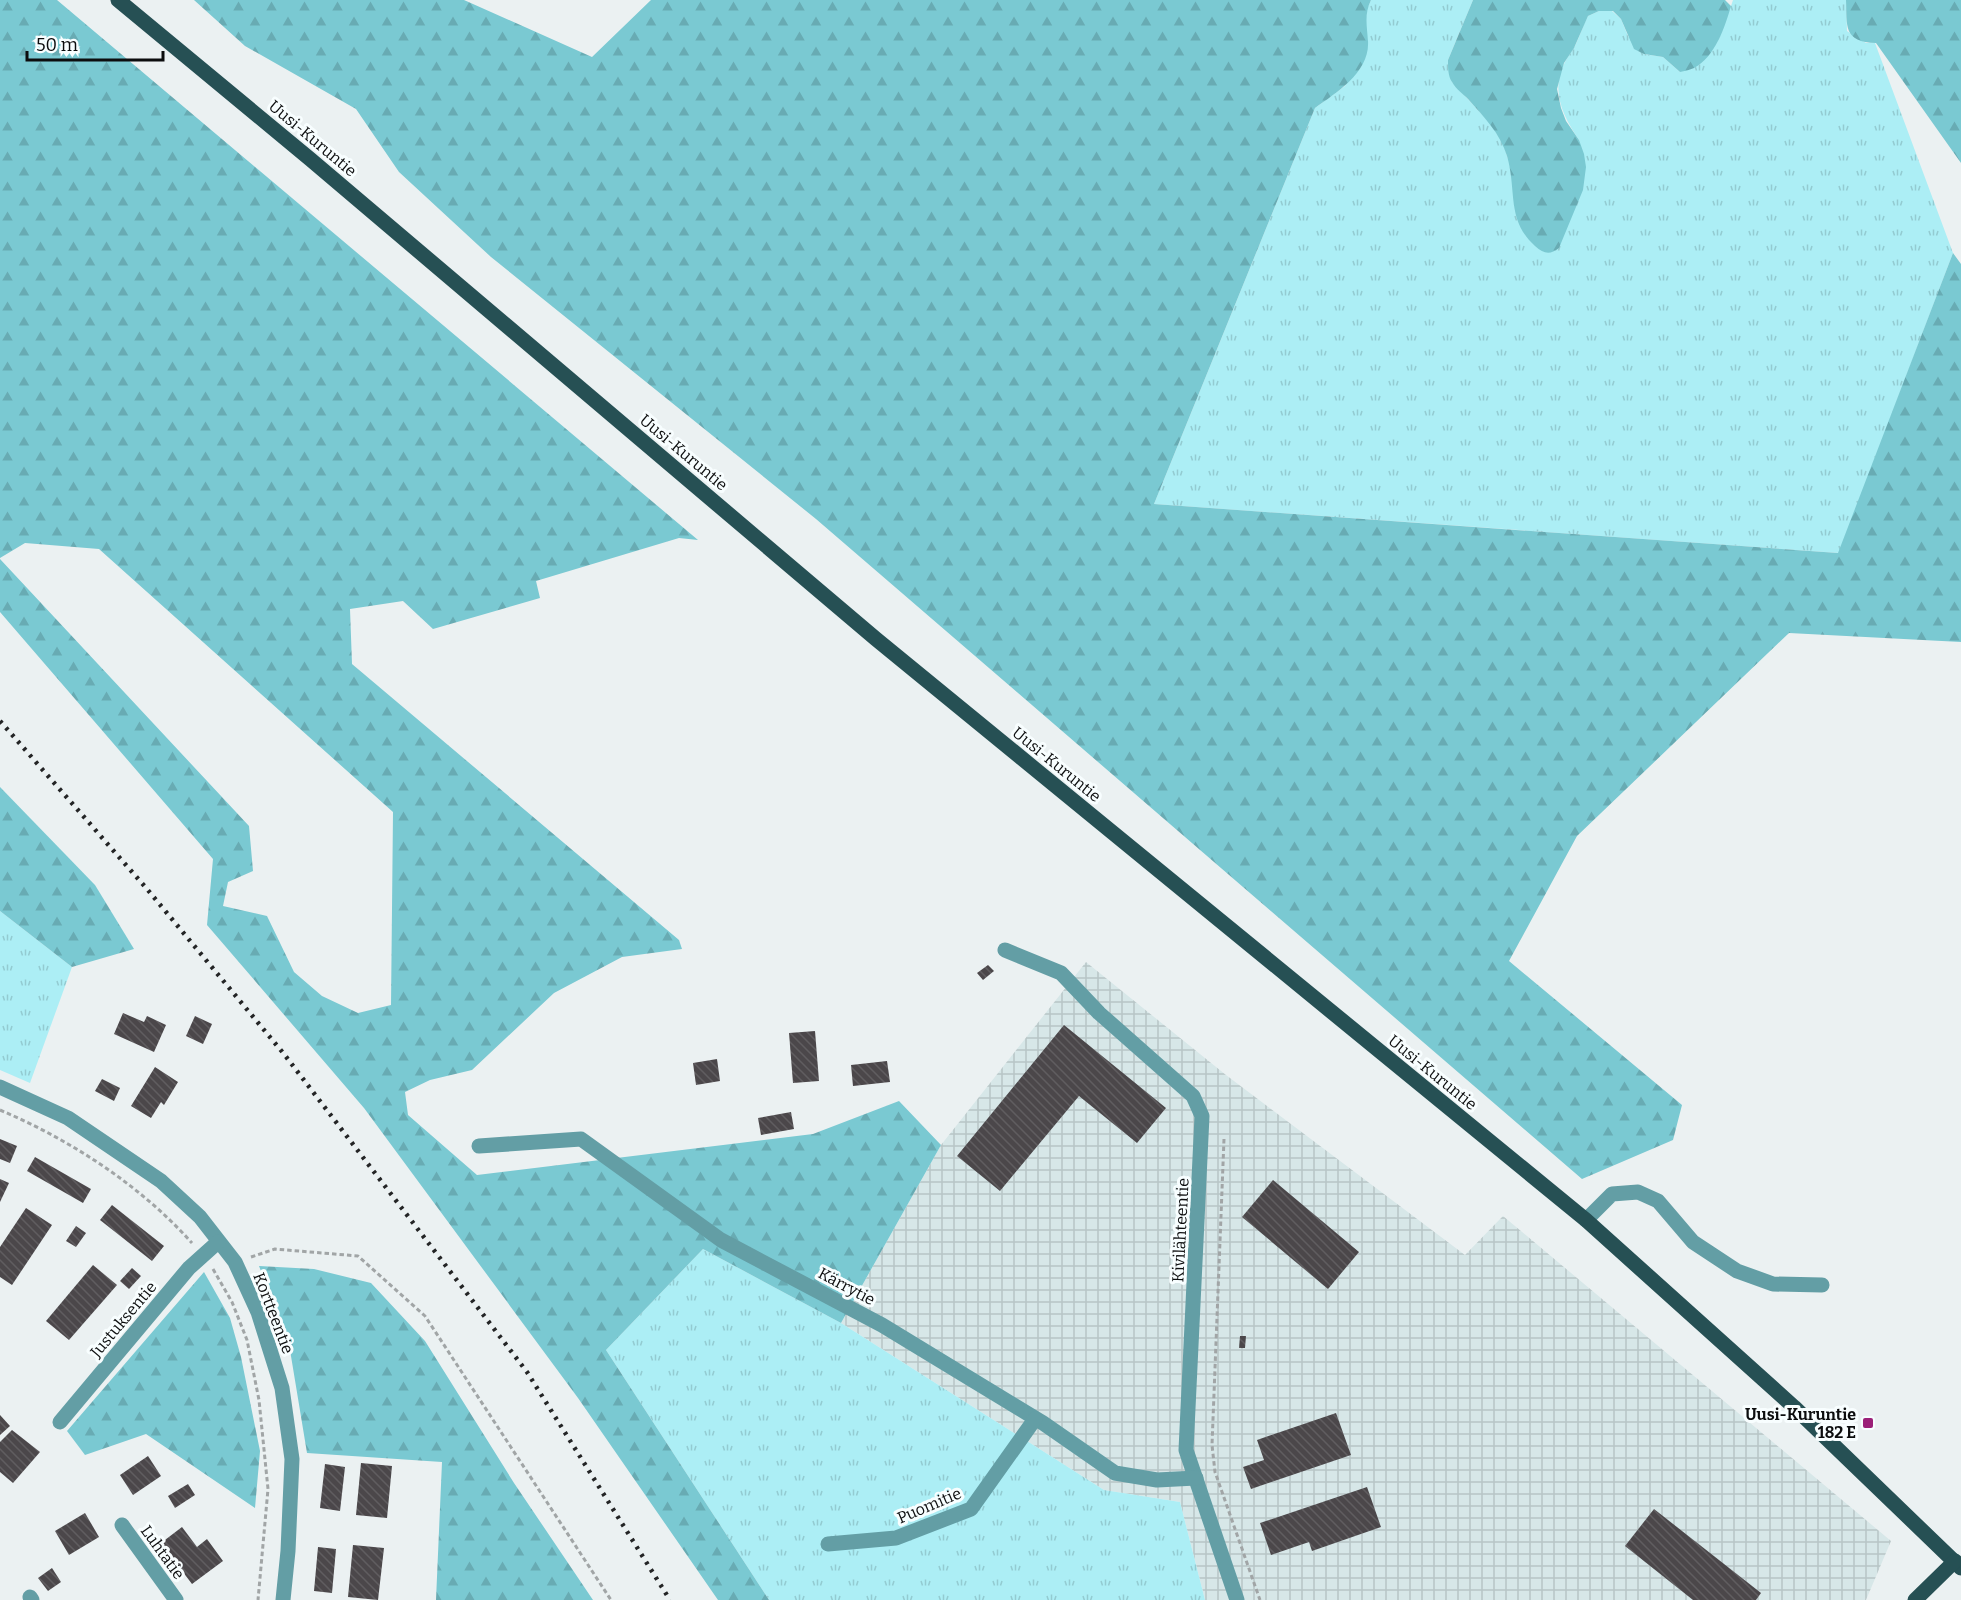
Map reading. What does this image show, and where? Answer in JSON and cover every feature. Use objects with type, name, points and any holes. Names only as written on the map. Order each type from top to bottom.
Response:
[{"type":"main road","name":"Uusi-Kuruntie","points":[[118,0],[319,166],[876,639],[1586,1220],[1794,1407],[1958,1564]]},
{"type":"main road","points":[[1915,1600],[1958,1564]]},
{"type":"street","name":"Kivilähteentie","points":[[1005,950],[1061,973],[1099,1013],[1193,1096],[1202,1116],[1203,1138],[1186,1450],[1237,1600]]},
{"type":"street","name":"Kortteentie","points":[[0,1087],[68,1118],[161,1181],[200,1217],[235,1262],[258,1312],[282,1388],[292,1459],[288,1551],[283,1600]]},
{"type":"street","name":"Kärrytie","points":[[479,1146],[581,1139],[721,1240],[882,1324],[1035,1419],[1115,1473],[1157,1480],[1196,1478]]},
{"type":"street","points":[[1586,1220],[1612,1194],[1638,1192],[1658,1201],[1693,1242],[1737,1271],[1773,1284],[1822,1286]]},
{"type":"street","name":"Justuksentie","points":[[60,1422],[189,1268],[218,1242]]},
{"type":"street","name":"Puomitie","points":[[828,1544],[896,1538],[971,1509],[1035,1419]]},
{"type":"street","name":"Luhtatie","points":[[122,1525],[176,1600]]},
{"type":"path","points":[[0,1110],[21,1119],[97,1162],[168,1217],[217,1274],[232,1302],[247,1340],[260,1400],[268,1489],[258,1600]]},
{"type":"path","points":[[1224,1139],[1212,1445],[1215,1472],[1260,1600]]},
{"type":"path","points":[[235,1262],[275,1249],[358,1256],[425,1316],[611,1600]]},
{"type":"shaded area","points":[[1086,962],[1226,1075],[1465,1255],[1503,1216],[1891,1541],[1866,1600],[1205,1600],[1180,1502],[1104,1490],[841,1323],[941,1145]]},
{"type":"green space","points":[[0,0],[57,0],[698,540],[679,538],[536,581],[540,598],[433,629],[403,601],[350,609],[352,664],[679,940],[682,949],[622,957],[554,993],[472,1070],[430,1080],[405,1092],[408,1115],[477,1175],[813,1134],[899,1101],[941,1145],[841,1323],[703,1249],[606,1350],[769,1600],[718,1600],[578,1398],[364,1108],[207,925],[213,859],[0,612],[0,559],[249,826],[253,871],[228,882],[223,906],[267,916],[294,972],[322,996],[358,1013],[391,1005],[393,812],[99,549],[25,543],[0,558]]},
{"type":"green space","points":[[194,0],[464,0],[592,57],[651,0],[1371,0],[1367,15],[1368,41],[1364,62],[1350,80],[1315,108],[1154,504],[1838,553],[1953,253],[1961,264],[1961,642],[1789,633],[1577,836],[1509,961],[1682,1105],[1673,1140],[1582,1179],[816,519],[491,257],[399,172],[356,109],[245,46]]},
{"type":"green space","points":[[1371,0],[1473,0],[1448,60],[1452,82],[1490,123],[1503,143],[1508,159],[1579,140],[1560,103],[1559,83],[1565,62],[1588,16],[1599,11],[1612,11],[1621,19],[1628,36],[1644,54],[1663,57],[1680,72],[1731,6],[1733,0],[1846,0],[1847,31],[1866,43],[1875,43],[1953,253],[1839,553],[1154,504],[1315,108],[1345,86],[1368,43],[1365,25]]},
{"type":"green space","points":[[1473,0],[1725,0],[1731,6],[1722,32],[1708,57],[1694,68],[1680,72],[1663,57],[1644,54],[1634,49],[1621,19],[1613,11],[1599,11],[1588,16],[1574,48],[1564,63],[1557,89],[1566,121],[1579,140],[1584,154],[1586,167],[1583,190],[1559,248],[1553,252],[1541,251],[1526,236],[1520,226],[1504,148],[1491,126],[1455,87],[1450,77],[1448,60]]},
{"type":"green space","points":[[1846,0],[1961,0],[1961,163],[1876,43],[1858,40],[1852,36],[1847,25]]},
{"type":"green space","points":[[0,787],[95,885],[134,949],[72,967],[0,911]]},
{"type":"green space","points":[[0,911],[72,967],[30,1083],[0,1070]]},
{"type":"green space","points":[[703,1249],[841,1323],[1104,1490],[1180,1502],[1205,1600],[769,1600],[606,1350]]},
{"type":"green space","points":[[259,1266],[314,1269],[371,1283],[425,1341],[514,1483],[593,1600],[436,1600],[442,1462],[307,1453],[289,1344]]},
{"type":"green space","points":[[204,1272],[230,1318],[241,1357],[260,1451],[255,1508],[146,1434],[85,1455],[67,1431]]},
{"type":"building","points":[[988,965],[994,971],[983,980],[977,973]]},
{"type":"building","points":[[123,1013],[144,1022],[147,1016],[166,1025],[154,1052],[114,1034]]},
{"type":"building","points":[[195,1016],[212,1024],[203,1044],[186,1036]]},
{"type":"building","points":[[1064,1025],[1166,1108],[1137,1143],[1079,1096],[1000,1191],[957,1156]]},
{"type":"building","points":[[815,1031],[819,1081],[793,1083],[789,1033]]},
{"type":"building","points":[[717,1059],[720,1081],[696,1085],[693,1063]]},
{"type":"building","points":[[887,1061],[890,1082],[853,1086],[851,1065]]},
{"type":"building","points":[[155,1067],[178,1082],[164,1105],[161,1102],[151,1118],[131,1106]]},
{"type":"building","points":[[102,1079],[120,1088],[114,1101],[95,1091]]},
{"type":"building","points":[[791,1112],[794,1129],[761,1135],[758,1118]]},
{"type":"building","points":[[0,1139],[17,1146],[10,1163],[0,1159]]},
{"type":"building","points":[[35,1157],[91,1189],[83,1203],[27,1171]]},
{"type":"building","points":[[0,1179],[9,1183],[0,1202]]},
{"type":"building","points":[[1273,1180],[1359,1252],[1328,1289],[1242,1217]]},
{"type":"building","points":[[112,1205],[164,1246],[152,1261],[100,1220]]},
{"type":"building","points":[[26,1208],[52,1225],[12,1285],[0,1277],[0,1247]]},
{"type":"building","points":[[76,1226],[86,1233],[76,1247],[66,1241]]},
{"type":"building","points":[[93,1265],[117,1285],[69,1340],[46,1321]]},
{"type":"building","points":[[132,1268],[141,1276],[129,1289],[120,1281]]},
{"type":"building","points":[[1240,1336],[1246,1336],[1245,1348],[1239,1348]]},
{"type":"building","points":[[1336,1413],[1351,1455],[1251,1489],[1243,1467],[1264,1460],[1257,1440]]},
{"type":"building","points":[[0,1415],[10,1426],[0,1435]]},
{"type":"building","points":[[12,1430],[40,1452],[13,1483],[0,1472],[0,1442]]},
{"type":"building","points":[[148,1456],[161,1476],[133,1495],[120,1475]]},
{"type":"building","points":[[361,1463],[392,1466],[387,1518],[356,1515]]},
{"type":"building","points":[[325,1464],[345,1467],[340,1511],[320,1508]]},
{"type":"building","points":[[188,1484],[195,1495],[175,1508],[168,1496]]},
{"type":"building","points":[[1367,1487],[1381,1527],[1312,1551],[1309,1542],[1271,1555],[1260,1523]]},
{"type":"building","points":[[1654,1509],[1761,1593],[1756,1600],[1693,1600],[1625,1546]]},
{"type":"building","points":[[85,1513],[99,1537],[69,1555],[55,1531]]},
{"type":"building","points":[[182,1527],[197,1547],[207,1539],[223,1561],[192,1584],[161,1543]]},
{"type":"building","points":[[353,1545],[384,1548],[378,1600],[348,1597]]},
{"type":"building","points":[[318,1547],[336,1549],[332,1593],[314,1591]]},
{"type":"building","points":[[52,1568],[61,1582],[48,1591],[38,1578]]},
{"type":"railway","points":[[0,721],[147,889],[284,1054],[527,1372],[670,1600]]},
{"type":"place","name":"Uusi-Kuruntie 182 E","points":[[1868,1423]]}]
